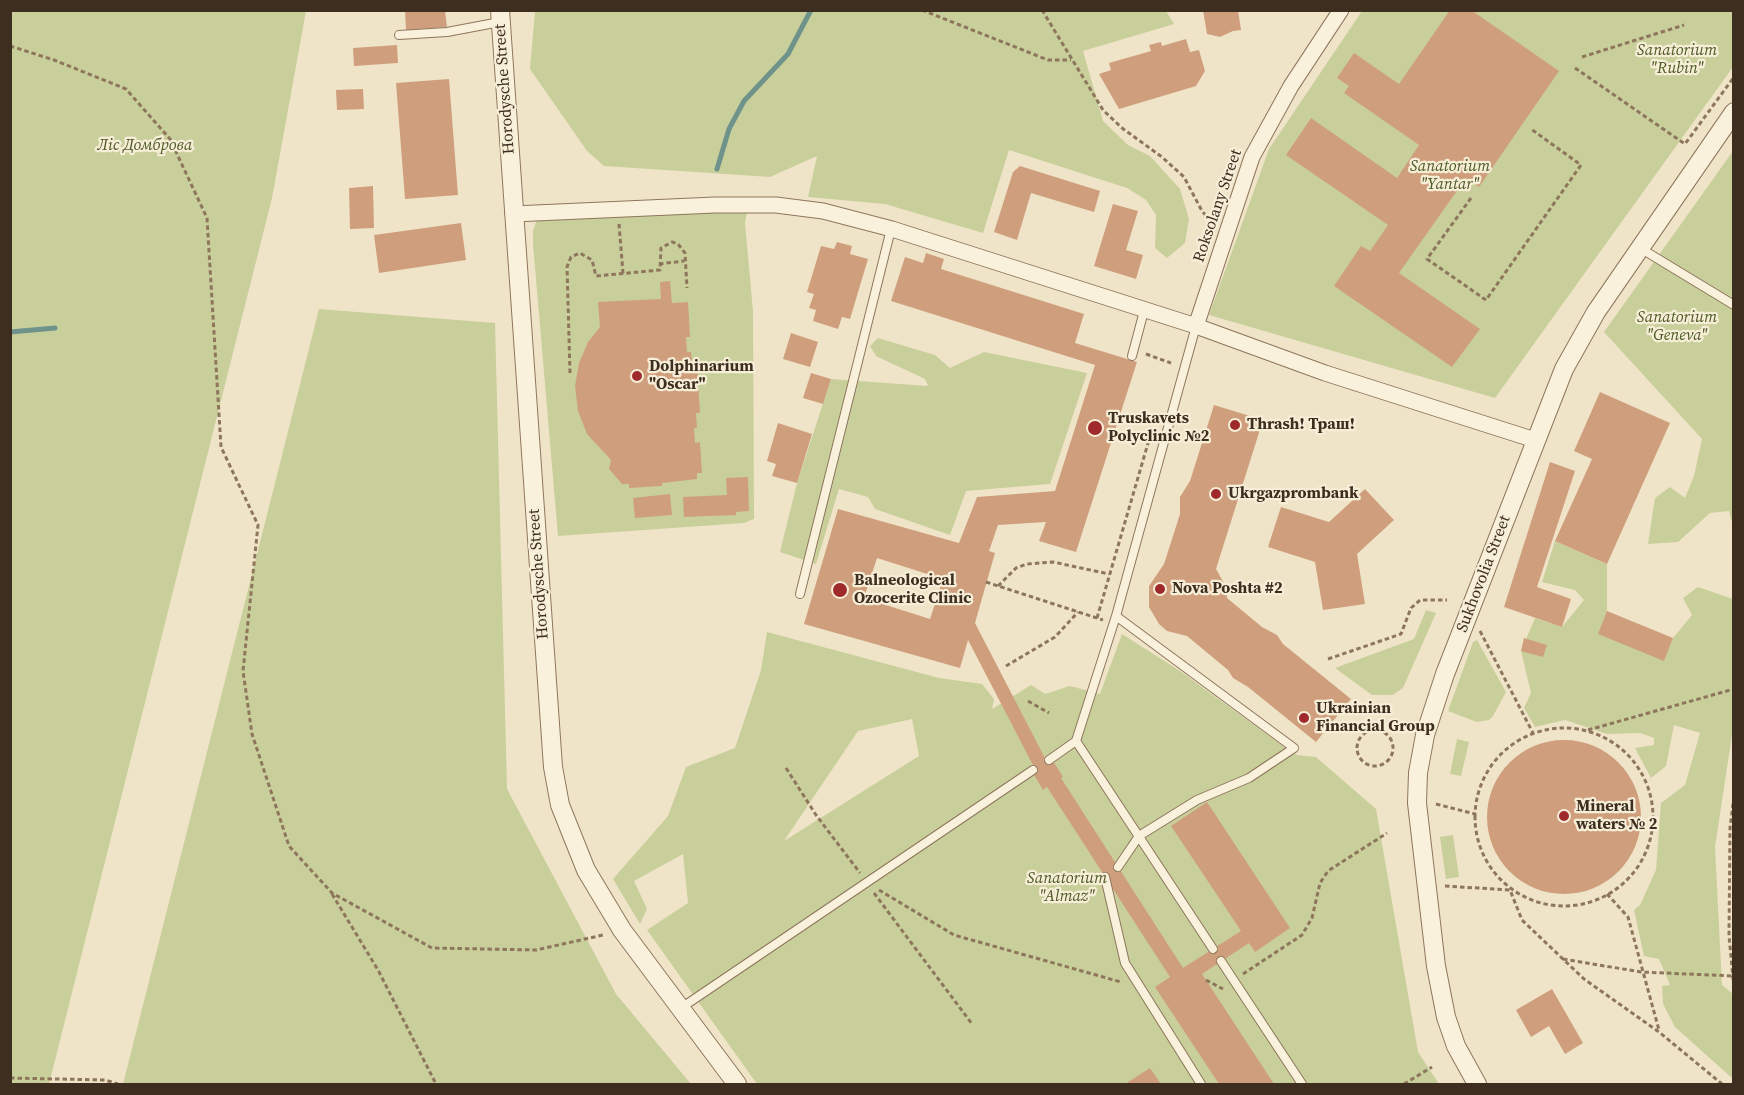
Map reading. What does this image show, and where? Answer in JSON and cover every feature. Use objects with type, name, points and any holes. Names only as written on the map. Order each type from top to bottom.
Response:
[{"type":"street","name":"Roksolany Street","points":[[1196,326],[1252,157],[1291,86],[1341,10]]},
{"type":"street","name":"Horodysche Street","points":[[500,16],[553,767],[560,805],[586,870],[622,930],[737,1084]]},
{"type":"street","name":"Sukhovolia Street","points":[[1477,1084],[1456,1046],[1446,1017],[1438,976],[1418,826],[1418,773],[1425,735],[1445,674],[1564,369],[1580,338],[1734,112]]},
{"type":"street","points":[[513,214],[715,205],[776,205],[823,211],[892,229],[1196,326],[1325,373],[1535,440]]},
{"type":"lane","points":[[399,35],[447,32],[500,16]]},
{"type":"lane","points":[[800,594],[892,229]]},
{"type":"lane","points":[[1640,248],[1734,304]]},
{"type":"lane","points":[[1133,354],[1144,311]]},
{"type":"lane","points":[[1048,760],[1076,741],[1115,620],[1196,326]]},
{"type":"lane","points":[[1115,620],[1294,748],[1249,778],[1197,800],[1139,836],[1118,867]]},
{"type":"lane","points":[[1076,741],[1213,949]]},
{"type":"lane","points":[[680,1009],[1033,770]]},
{"type":"lane","points":[[1105,877],[1125,963],[1202,1084]]},
{"type":"lane","points":[[1221,961],[1302,1084]]},
{"type":"path","points":[[922,10],[1048,60],[1071,60]]},
{"type":"path","points":[[1042,10],[1103,110],[1184,177],[1202,211],[1226,238]]},
{"type":"path","points":[[1582,57],[1684,25]]},
{"type":"path","points":[[10,46],[54,60],[126,89],[170,139],[207,218],[220,447],[258,525],[243,671],[252,734],[289,846],[332,893],[378,970],[436,1084]]},
{"type":"path","points":[[1575,68],[1685,144],[1734,77]]},
{"type":"path","points":[[1471,198],[1427,259],[1485,300],[1581,165],[1531,129]]},
{"type":"path","points":[[618,209],[623,273]]},
{"type":"path","points":[[570,373],[567,261],[580,253],[592,260],[596,276],[660,270],[661,248],[672,242],[681,247],[685,261],[687,288]]},
{"type":"path","points":[[659,264],[685,261]]},
{"type":"path","points":[[1133,354],[1172,361],[1169,372]]},
{"type":"path","points":[[1097,618],[1152,429]]},
{"type":"path","points":[[998,586],[1016,568],[1028,564],[1053,562],[1110,574]]},
{"type":"path","points":[[986,582],[1097,618],[1115,620]]},
{"type":"path","points":[[1328,659],[1401,634],[1411,608],[1420,600],[1447,600]]},
{"type":"path","points":[[1006,666],[1055,637],[1078,612]]},
{"type":"path","points":[[1476,624],[1533,733]]},
{"type":"path","points":[[1586,730],[1734,689]]},
{"type":"path","points":[[1028,701],[1050,713]]},
{"type":"path","points":[[1437,885],[1509,890],[1520,898],[1562,905],[1585,903],[1607,894],[1626,880],[1641,862],[1650,840],[1653,817],[1650,794],[1641,771],[1627,753],[1608,739],[1586,730],[1564,727],[1533,733],[1503,751],[1488,769],[1479,791],[1475,814],[1477,837],[1485,859],[1509,890],[1522,920],[1584,978],[1659,1032],[1722,1084]]},
{"type":"path","points":[[1377,730],[1389,736],[1393,749],[1387,762],[1374,766],[1361,760],[1357,746],[1363,734],[1377,730]]},
{"type":"path","points":[[786,768],[816,815],[972,1024]]},
{"type":"path","points":[[1734,796],[1730,828],[1734,988]]},
{"type":"path","points":[[1430,803],[1475,814]]},
{"type":"path","points":[[1233,980],[1302,935],[1312,918],[1323,877],[1339,862],[1387,833]]},
{"type":"path","points":[[867,883],[954,935],[1140,987]]},
{"type":"path","points":[[332,893],[432,948],[536,950],[622,930]]},
{"type":"path","points":[[1607,894],[1628,917],[1659,1032]]},
{"type":"path","points":[[1563,959],[1641,972],[1732,976]]},
{"type":"path","points":[[1404,1084],[1432,1067]]},
{"type":"path","points":[[10,1078],[105,1080],[118,1084]]},
{"type":"green space","name":"Ліс Домброва","points":[[10,11],[306,11],[272,198],[49,1084],[10,1084]]},
{"type":"green space","points":[[535,11],[1166,11],[1174,24],[1083,51],[1103,121],[1128,145],[1150,156],[1180,189],[1189,219],[1185,243],[1167,258],[1155,248],[1156,215],[1146,200],[1127,188],[1009,150],[983,233],[885,204],[808,197],[817,156],[770,177],[604,166],[587,151],[530,69]]},
{"type":"green space","name":"Sanatorium \"Yantar\"","points":[[1362,11],[1733,11],[1733,67],[1495,398],[1209,315],[1269,149]]},
{"type":"green space","name":"Sanatorium \"Geneva\"","points":[[1733,151],[1733,526],[1729,511],[1710,513],[1678,542],[1648,544],[1655,498],[1670,487],[1685,498],[1694,476],[1702,439],[1604,332]]},
{"type":"green space","points":[[748,207],[745,223],[753,311],[754,519],[744,523],[558,536],[533,244],[536,222],[549,214]]},
{"type":"green space","points":[[319,309],[495,323],[507,789],[616,994],[691,1084],[123,1084]]},
{"type":"green space","points":[[878,338],[935,355],[950,368],[984,352],[1087,373],[1050,484],[966,491],[950,535],[875,509],[868,497],[839,489],[816,564],[780,552],[797,483],[831,379],[928,386],[925,379],[876,356],[870,346]]},
{"type":"green space","points":[[1555,541],[1607,564],[1607,611],[1664,660],[1673,638],[1692,615],[1683,598],[1698,587],[1733,599],[1733,728],[1715,847],[1722,985],[1733,994],[1733,1079],[1675,1027],[1663,1004],[1662,986],[1670,985],[1659,959],[1644,956],[1634,910],[1640,905],[1656,870],[1661,803],[1685,785],[1700,733],[1674,725],[1666,766],[1651,778],[1635,748],[1654,745],[1654,738],[1640,733],[1607,734],[1565,720],[1535,727],[1524,708],[1531,693],[1521,651],[1535,618],[1562,627],[1584,600],[1575,590],[1542,582]]},
{"type":"green space","points":[[1426,610],[1436,613],[1403,688],[1393,695],[1372,695],[1335,668],[1414,639]]},
{"type":"green space","name":"Sanatorium \"Almaz\"","points":[[767,632],[939,678],[982,684],[994,699],[992,709],[1031,685],[1045,694],[1070,686],[1100,694],[1122,634],[1180,671],[1284,747],[1297,755],[1316,757],[1376,809],[1418,1052],[1439,1084],[757,1084],[647,930],[688,903],[683,854],[634,881],[647,909],[640,924],[613,879],[668,816],[686,767],[735,748],[761,670]],"holes":[[[912,719],[919,756],[784,841],[858,731]]]},
{"type":"green space","points":[[1477,640],[1506,692],[1493,716],[1489,720],[1477,722],[1448,711],[1473,642]]},
{"type":"green space","points":[[1457,739],[1469,742],[1461,776],[1450,774]]},
{"type":"green space","points":[[1453,835],[1459,877],[1446,879],[1440,837]]},
{"type":"building","points":[[405,10],[445,10],[447,27],[406,30]]},
{"type":"building","points":[[1203,10],[1238,10],[1241,30],[1220,37],[1207,34]]},
{"type":"building","points":[[1450,10],[1471,10],[1559,71],[1479,187],[1466,178],[1399,273],[1480,329],[1452,367],[1334,286],[1361,246],[1370,251],[1388,225],[1286,155],[1311,118],[1397,178],[1419,145],[1344,93],[1349,86],[1337,78],[1354,53],[1399,84]]},
{"type":"building","points":[[1186,39],[1190,52],[1199,50],[1205,71],[1196,86],[1119,109],[1099,74],[1111,70],[1109,63],[1151,51],[1149,45],[1161,42],[1162,46]]},
{"type":"building","points":[[397,45],[398,63],[354,66],[353,48]]},
{"type":"building","points":[[449,79],[458,195],[405,199],[396,83]]},
{"type":"building","points":[[363,89],[364,109],[337,110],[336,90]]},
{"type":"building","points":[[1020,166],[1100,191],[1094,212],[1031,193],[1017,240],[994,232],[1013,172]]},
{"type":"building","points":[[373,186],[374,228],[350,229],[349,188]]},
{"type":"building","points":[[1113,204],[1138,211],[1126,250],[1143,255],[1136,279],[1094,266]]},
{"type":"building","points":[[461,223],[466,260],[379,273],[374,235]]},
{"type":"building","points":[[837,242],[852,246],[850,254],[868,259],[850,319],[842,317],[838,329],[813,321],[816,310],[809,308],[814,294],[807,292],[821,246],[834,249]]},
{"type":"building","points":[[926,253],[944,259],[941,269],[1084,314],[1075,343],[1137,362],[1076,552],[1039,541],[1046,522],[998,525],[989,551],[995,553],[975,623],[1048,764],[1053,761],[1063,777],[1061,778],[1183,968],[1241,931],[1171,826],[1207,802],[1290,928],[1255,952],[1249,943],[1202,974],[1274,1084],[1219,1084],[1155,987],[1170,977],[1047,787],[1043,790],[1033,773],[1036,771],[968,640],[960,668],[804,624],[838,509],[959,543],[977,497],[1055,491],[1095,365],[891,301],[905,257],[923,263]],"holes":[[[877,558],[943,579],[930,619],[864,598]]]},
{"type":"building","name":"Dolphinarium \"Oscar\"","points":[[670,281],[672,303],[688,302],[690,337],[686,337],[687,352],[691,352],[692,365],[697,365],[700,413],[696,413],[697,428],[694,428],[695,443],[700,442],[702,473],[697,473],[697,479],[662,483],[662,486],[629,488],[629,484],[622,484],[609,469],[611,460],[587,434],[578,411],[575,386],[579,363],[588,342],[600,327],[598,302],[661,299],[660,282]]},
{"type":"building","points":[[791,333],[818,342],[810,367],[783,359]]},
{"type":"building","points":[[811,373],[831,379],[823,404],[803,398]]},
{"type":"building","points":[[1600,392],[1670,423],[1607,564],[1555,541],[1592,459],[1574,451]]},
{"type":"building","points":[[1214,405],[1263,420],[1216,569],[1226,587],[1227,598],[1262,627],[1277,635],[1283,644],[1351,699],[1316,742],[1248,687],[1233,678],[1228,670],[1187,636],[1167,631],[1159,624],[1149,607],[1149,586],[1164,564],[1180,514],[1180,497],[1190,481]]},
{"type":"building","points":[[778,423],[812,434],[797,483],[772,476],[776,464],[767,461]]},
{"type":"building","points":[[1550,462],[1575,471],[1537,587],[1571,599],[1562,627],[1504,607]]},
{"type":"building","points":[[748,477],[749,511],[736,512],[736,515],[684,517],[683,497],[727,495],[726,478]]},
{"type":"building","points":[[1365,489],[1394,520],[1357,554],[1365,604],[1323,610],[1315,562],[1268,547],[1281,507],[1329,522]]},
{"type":"building","points":[[670,494],[672,515],[635,518],[633,498]]},
{"type":"building","points":[[1607,611],[1673,638],[1664,661],[1598,634]]},
{"type":"building","points":[[1524,638],[1547,645],[1543,657],[1521,651]]},
{"type":"building","name":"Mineral waters № 2","points":[[1564,740],[1594,745],[1619,762],[1636,787],[1641,817],[1636,847],[1619,872],[1594,889],[1564,894],[1534,889],[1509,872],[1492,847],[1487,817],[1492,787],[1509,762],[1534,745]]},
{"type":"building","points":[[1552,989],[1583,1043],[1565,1054],[1549,1026],[1531,1037],[1516,1010]]},
{"type":"building","points":[[1150,1068],[1161,1084],[1125,1084]]},
{"type":"waterway","points":[[717,169],[729,129],[744,101],[788,54],[811,10]]},
{"type":"waterway","points":[[10,332],[55,328]]},
{"type":"place","name":"Dolphinarium \"Oscar\"","points":[[637,376]]},
{"type":"place","name":"Thrash! Траш!","points":[[1235,425]]},
{"type":"place","name":"Truskavets Polyclinic №2","points":[[1095,428]]},
{"type":"place","name":"Ukrgazprombank","points":[[1216,494]]},
{"type":"place","name":"Nova Poshta #2","points":[[1160,589]]},
{"type":"place","name":"Balneological Ozocerite Clinic","points":[[840,590]]},
{"type":"place","name":"Ukrainian Financial Group","points":[[1304,718]]},
{"type":"place","name":"Mineral waters № 2","points":[[1564,816]]},
{"type":"park label","name":"Sanatorium \"Rubin\"","points":[[1677,60]]}]
